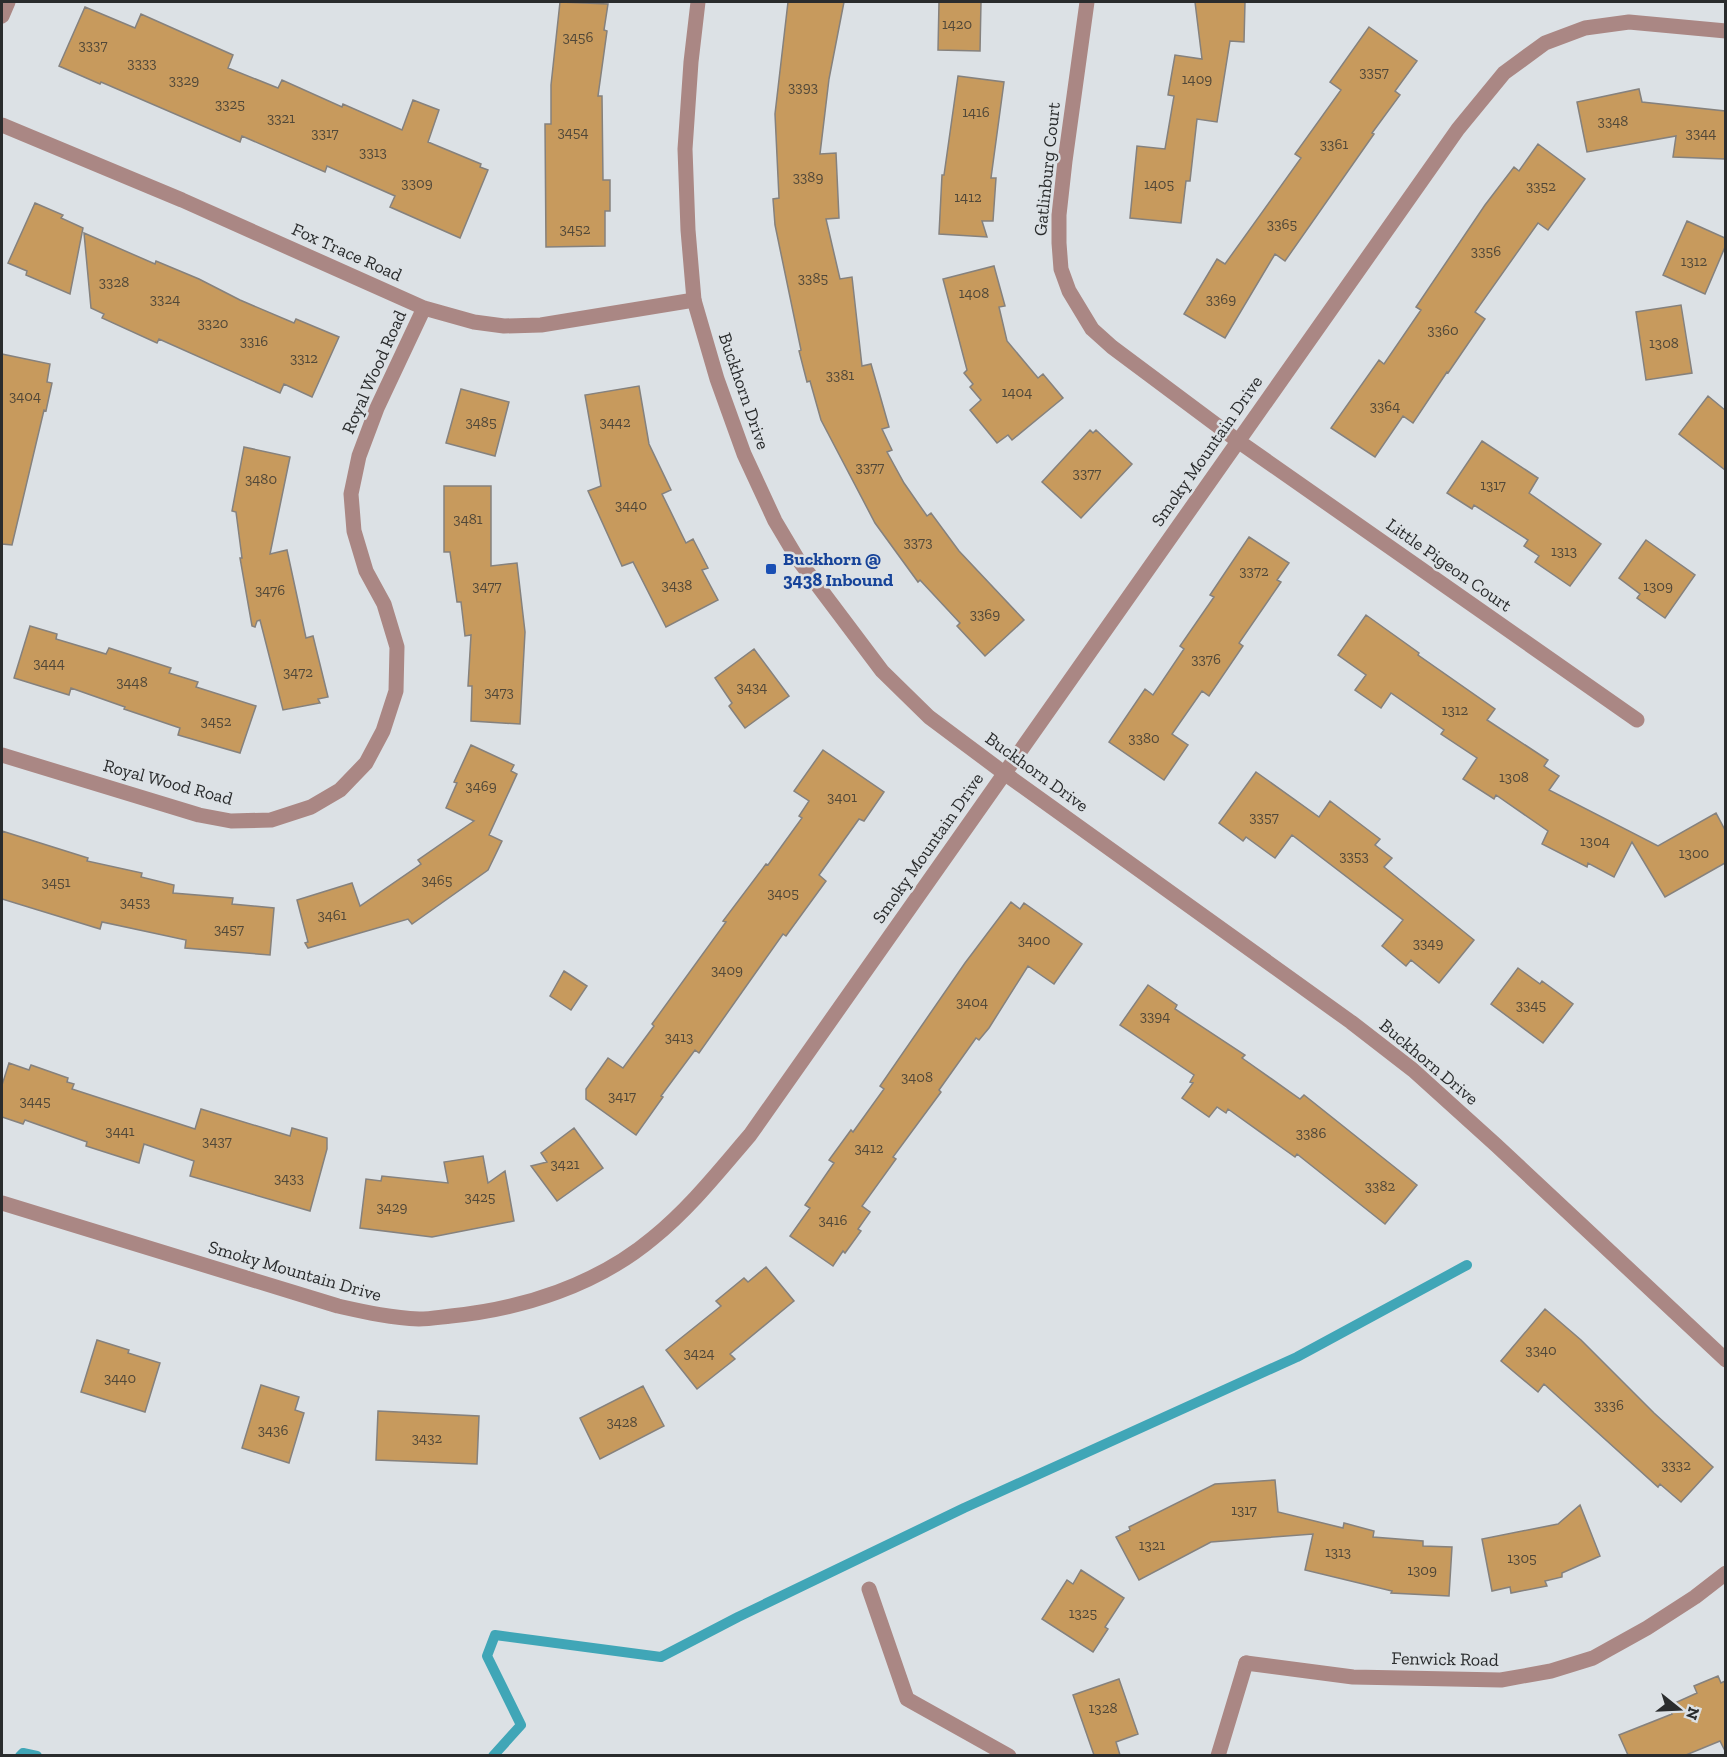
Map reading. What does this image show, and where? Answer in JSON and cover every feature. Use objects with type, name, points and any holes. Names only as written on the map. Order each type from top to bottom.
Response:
[{"type":"street","points":[[2,16],[8,2]]},
{"type":"street","name":"Buckhorn Drive","points":[[698,2],[685,149],[688,230],[694,300],[717,379],[744,454],[775,521],[796,558],[882,671],[929,717],[1351,1022],[1413,1071],[1496,1145],[1725,1360]]},
{"type":"street","name":"Gatlinburg Court","points":[[1087,2],[1059,215],[1061,269],[1069,291],[1092,329],[1112,347],[1238,441]]},
{"type":"street","name":"Smoky Mountain Drive","points":[[2,1203],[338,1306],[386,1317],[422,1319],[472,1314],[520,1304],[563,1290],[608,1269],[652,1239],[695,1200],[750,1135],[1458,129],[1504,73],[1545,43],[1585,28],[1629,22],[1725,31]]},
{"type":"street","name":"Fox Trace Road","points":[[2,125],[182,200],[424,308],[474,322],[514,326],[541,325],[694,300]]},
{"type":"street","name":"Royal Wood Road","points":[[2,755],[199,814],[231,821],[271,820],[311,807],[340,790],[366,763],[383,731],[396,691],[398,647],[384,604],[363,561],[354,531],[351,494],[359,456],[377,408],[424,308]]},
{"type":"street","name":"Little Pigeon Court","points":[[1238,441],[1637,720]]},
{"type":"street","name":"Fenwick Road","points":[[1218,1755],[1245,1663],[1353,1677],[1501,1680],[1531,1675],[1593,1658],[1647,1628],[1695,1597],[1725,1574]]},
{"type":"street","points":[[869,1589],[908,1699],[1009,1755]]},
{"type":"building","points":[[560,2],[608,4],[604,30],[607,31],[598,96],[602,96],[603,180],[610,180],[610,211],[605,211],[605,246],[546,247],[545,124],[551,124],[551,85]]},
{"type":"building","points":[[788,2],[844,2],[829,79],[820,154],[836,153],[839,218],[826,219],[840,279],[852,277],[862,366],[871,364],[889,427],[882,429],[892,450],[887,452],[904,483],[927,516],[931,513],[959,551],[1024,620],[985,656],[957,626],[960,623],[920,580],[918,582],[875,523],[821,420],[810,381],[807,382],[775,225],[773,199],[779,198],[775,114]]},
{"type":"building","points":[[939,2],[981,2],[980,51],[938,50]]},
{"type":"building","points":[[1195,2],[1245,2],[1244,42],[1230,41],[1217,122],[1197,119],[1190,181],[1186,181],[1181,223],[1130,218],[1137,146],[1165,149],[1174,96],[1168,95],[1175,55],[1202,59]]},
{"type":"building","points":[[85,7],[135,28],[141,14],[233,55],[228,68],[278,88],[282,80],[342,107],[343,104],[402,130],[413,100],[439,110],[428,142],[481,164],[480,167],[488,170],[460,238],[390,207],[395,196],[327,166],[325,172],[242,136],[240,142],[59,66]]},
{"type":"building","points":[[1369,27],[1417,61],[1395,91],[1400,95],[1285,261],[1275,254],[1225,338],[1184,314],[1217,259],[1225,264],[1301,158],[1295,154],[1341,90],[1330,82]]},
{"type":"building","points":[[958,76],[1004,82],[991,178],[996,178],[993,221],[982,221],[987,237],[939,234],[942,175],[944,175]]},
{"type":"building","points":[[1639,89],[1642,102],[1725,111],[1725,159],[1673,157],[1676,136],[1587,152],[1577,102]]},
{"type":"building","points":[[1538,144],[1585,179],[1548,230],[1538,223],[1475,312],[1485,319],[1448,373],[1413,423],[1403,416],[1375,457],[1331,428],[1379,360],[1384,364],[1421,310],[1416,307],[1485,205],[1514,167],[1519,171]]},
{"type":"building","points":[[35,203],[63,215],[61,218],[83,228],[70,294],[26,275],[27,271],[8,263]]},
{"type":"building","points":[[1687,221],[1725,238],[1725,247],[1705,294],[1663,275]]},
{"type":"building","points":[[84,233],[155,264],[156,261],[199,279],[240,300],[294,323],[296,319],[339,337],[312,397],[284,384],[280,393],[159,339],[157,343],[102,318],[104,314],[91,308]]},
{"type":"building","points":[[994,266],[1005,306],[999,307],[1007,341],[1038,378],[1043,374],[1063,398],[1012,440],[1008,435],[997,443],[970,410],[981,400],[970,387],[973,384],[964,373],[967,370],[943,279]]},
{"type":"building","points":[[1681,305],[1692,373],[1646,380],[1636,312]]},
{"type":"building","points":[[2,354],[50,364],[47,382],[52,383],[12,545],[2,544]]},
{"type":"building","points":[[639,386],[649,444],[671,490],[662,494],[686,543],[693,539],[708,568],[702,570],[718,600],[666,627],[633,562],[622,566],[588,491],[601,486],[585,395]]},
{"type":"building","points":[[461,389],[509,402],[495,456],[446,443]]},
{"type":"building","points":[[1708,396],[1725,410],[1725,470],[1679,434]]},
{"type":"building","points":[[1090,430],[1093,433],[1096,430],[1132,464],[1081,518],[1042,482]]},
{"type":"building","points":[[1482,441],[1538,478],[1529,493],[1601,544],[1570,586],[1535,562],[1539,556],[1524,546],[1528,540],[1474,505],[1472,509],[1447,493]]},
{"type":"building","points":[[244,447],[290,457],[270,554],[287,550],[306,638],[313,636],[328,697],[318,699],[320,703],[283,710],[260,620],[257,621],[255,627],[252,626],[240,558],[242,558],[236,512],[232,511]]},
{"type":"building","points":[[444,486],[491,486],[491,566],[517,563],[525,632],[520,724],[471,721],[472,686],[468,686],[471,635],[465,636],[461,602],[457,602],[450,552],[444,552]]},
{"type":"building","points":[[1249,537],[1289,563],[1277,580],[1281,582],[1239,643],[1243,646],[1209,696],[1202,691],[1172,734],[1188,745],[1164,780],[1109,742],[1145,689],[1153,695],[1184,649],[1180,646],[1214,597],[1210,595]]},
{"type":"building","points":[[1646,540],[1695,575],[1665,618],[1637,598],[1640,594],[1619,578]]},
{"type":"building","points":[[1366,615],[1495,709],[1487,720],[1548,760],[1544,766],[1559,776],[1549,790],[1658,846],[1716,813],[1725,830],[1725,863],[1665,897],[1632,842],[1614,877],[1588,863],[1587,867],[1542,844],[1548,831],[1496,795],[1494,799],[1463,779],[1477,758],[1441,734],[1444,730],[1391,693],[1381,708],[1355,690],[1366,675],[1338,655]]},
{"type":"building","points":[[30,626],[57,634],[56,639],[106,654],[109,648],[171,668],[169,673],[198,682],[196,687],[256,706],[240,753],[178,735],[180,728],[71,688],[69,695],[14,678]]},
{"type":"building","points":[[754,649],[789,696],[745,728],[729,706],[732,703],[715,678]]},
{"type":"building","points":[[471,745],[514,765],[511,771],[517,774],[489,835],[502,841],[488,870],[412,924],[408,919],[308,948],[305,943],[308,942],[297,900],[352,883],[360,906],[421,864],[418,860],[474,821],[446,808],[457,783],[454,782]]},
{"type":"building","points":[[823,750],[884,792],[864,821],[859,819],[819,875],[826,881],[786,936],[783,934],[699,1053],[695,1050],[636,1135],[586,1099],[586,1089],[608,1058],[623,1068],[726,922],[723,921],[802,818],[799,816],[809,801],[794,791]]},
{"type":"building","points":[[1256,772],[1319,817],[1330,801],[1380,839],[1375,845],[1392,858],[1384,867],[1474,940],[1439,983],[1411,960],[1406,966],[1382,946],[1403,920],[1292,835],[1275,858],[1246,837],[1243,841],[1219,823]]},
{"type":"building","points":[[2,831],[88,858],[87,861],[142,873],[141,877],[174,885],[173,893],[233,898],[232,904],[274,908],[270,955],[185,948],[186,940],[102,922],[100,929],[2,899]]},
{"type":"building","points":[[1011,902],[1020,909],[1024,903],[1082,944],[1054,984],[1028,966],[989,1028],[979,1040],[976,1038],[939,1090],[941,1092],[893,1157],[896,1159],[862,1206],[870,1212],[858,1229],[861,1231],[833,1266],[790,1236],[810,1208],[805,1205],[834,1163],[829,1160],[851,1130],[853,1132],[884,1089],[880,1086],[965,963]]},
{"type":"building","points":[[1518,968],[1540,984],[1542,981],[1573,1004],[1543,1043],[1491,1004]]},
{"type":"building","points":[[564,971],[587,986],[571,1010],[550,996]]},
{"type":"building","points":[[1148,985],[1177,1005],[1175,1009],[1245,1055],[1242,1058],[1300,1099],[1304,1095],[1417,1185],[1385,1224],[1297,1154],[1295,1157],[1228,1109],[1226,1113],[1217,1107],[1209,1117],[1182,1098],[1193,1083],[1190,1082],[1194,1075],[1120,1025]]},
{"type":"building","points":[[9,1063],[29,1070],[31,1065],[68,1078],[67,1082],[74,1084],[72,1089],[195,1129],[201,1109],[290,1136],[292,1128],[327,1138],[327,1149],[310,1211],[190,1176],[194,1161],[144,1144],[139,1163],[86,1146],[87,1142],[25,1120],[23,1124],[2,1117],[2,1085]]},
{"type":"building","points":[[574,1128],[603,1168],[557,1201],[531,1166],[547,1162],[541,1153]]},
{"type":"building","points":[[483,1156],[488,1183],[505,1171],[514,1221],[432,1237],[360,1228],[366,1179],[381,1181],[382,1176],[448,1183],[444,1162]]},
{"type":"building","points":[[766,1267],[794,1301],[730,1354],[735,1359],[697,1389],[666,1350],[721,1306],[716,1301],[744,1278],[748,1282]]},
{"type":"building","points":[[1545,1309],[1581,1340],[1654,1413],[1713,1467],[1681,1502],[1660,1484],[1658,1487],[1544,1384],[1538,1392],[1501,1361]]},
{"type":"building","points":[[97,1340],[160,1363],[145,1412],[81,1392]]},
{"type":"building","points":[[261,1385],[299,1397],[295,1410],[304,1413],[289,1463],[242,1448]]},
{"type":"building","points":[[643,1386],[664,1426],[600,1459],[580,1418]]},
{"type":"building","points":[[378,1411],[479,1416],[477,1464],[376,1460]]},
{"type":"building","points":[[1275,1480],[1278,1512],[1343,1528],[1344,1523],[1374,1531],[1373,1537],[1423,1541],[1423,1546],[1452,1547],[1449,1596],[1391,1593],[1392,1591],[1305,1570],[1313,1534],[1211,1542],[1139,1580],[1116,1537],[1130,1530],[1129,1527],[1215,1484]]},
{"type":"building","points":[[1580,1505],[1600,1556],[1562,1573],[1562,1577],[1545,1581],[1547,1586],[1511,1593],[1510,1587],[1492,1591],[1482,1539],[1558,1524]]},
{"type":"building","points":[[1081,1570],[1124,1598],[1105,1627],[1108,1629],[1093,1652],[1042,1619],[1067,1580],[1073,1584]]},
{"type":"building","points":[[1718,1676],[1721,1683],[1725,1681],[1725,1751],[1720,1741],[1686,1755],[1628,1755],[1619,1735],[1672,1714],[1668,1706],[1697,1693],[1694,1686]]},
{"type":"building","points":[[1119,1679],[1138,1734],[1116,1742],[1120,1755],[1094,1755],[1073,1695]]},
{"type":"waterway","points":[[493,1756],[521,1725],[487,1656],[495,1635],[661,1657],[738,1617],[964,1508],[1297,1357],[1467,1265]]},
{"type":"waterway","points":[[20,1756],[23,1753],[37,1756]]},
{"type":"place","name":"Buckhorn @ 3438 Inbound","points":[[771,569]]}]
